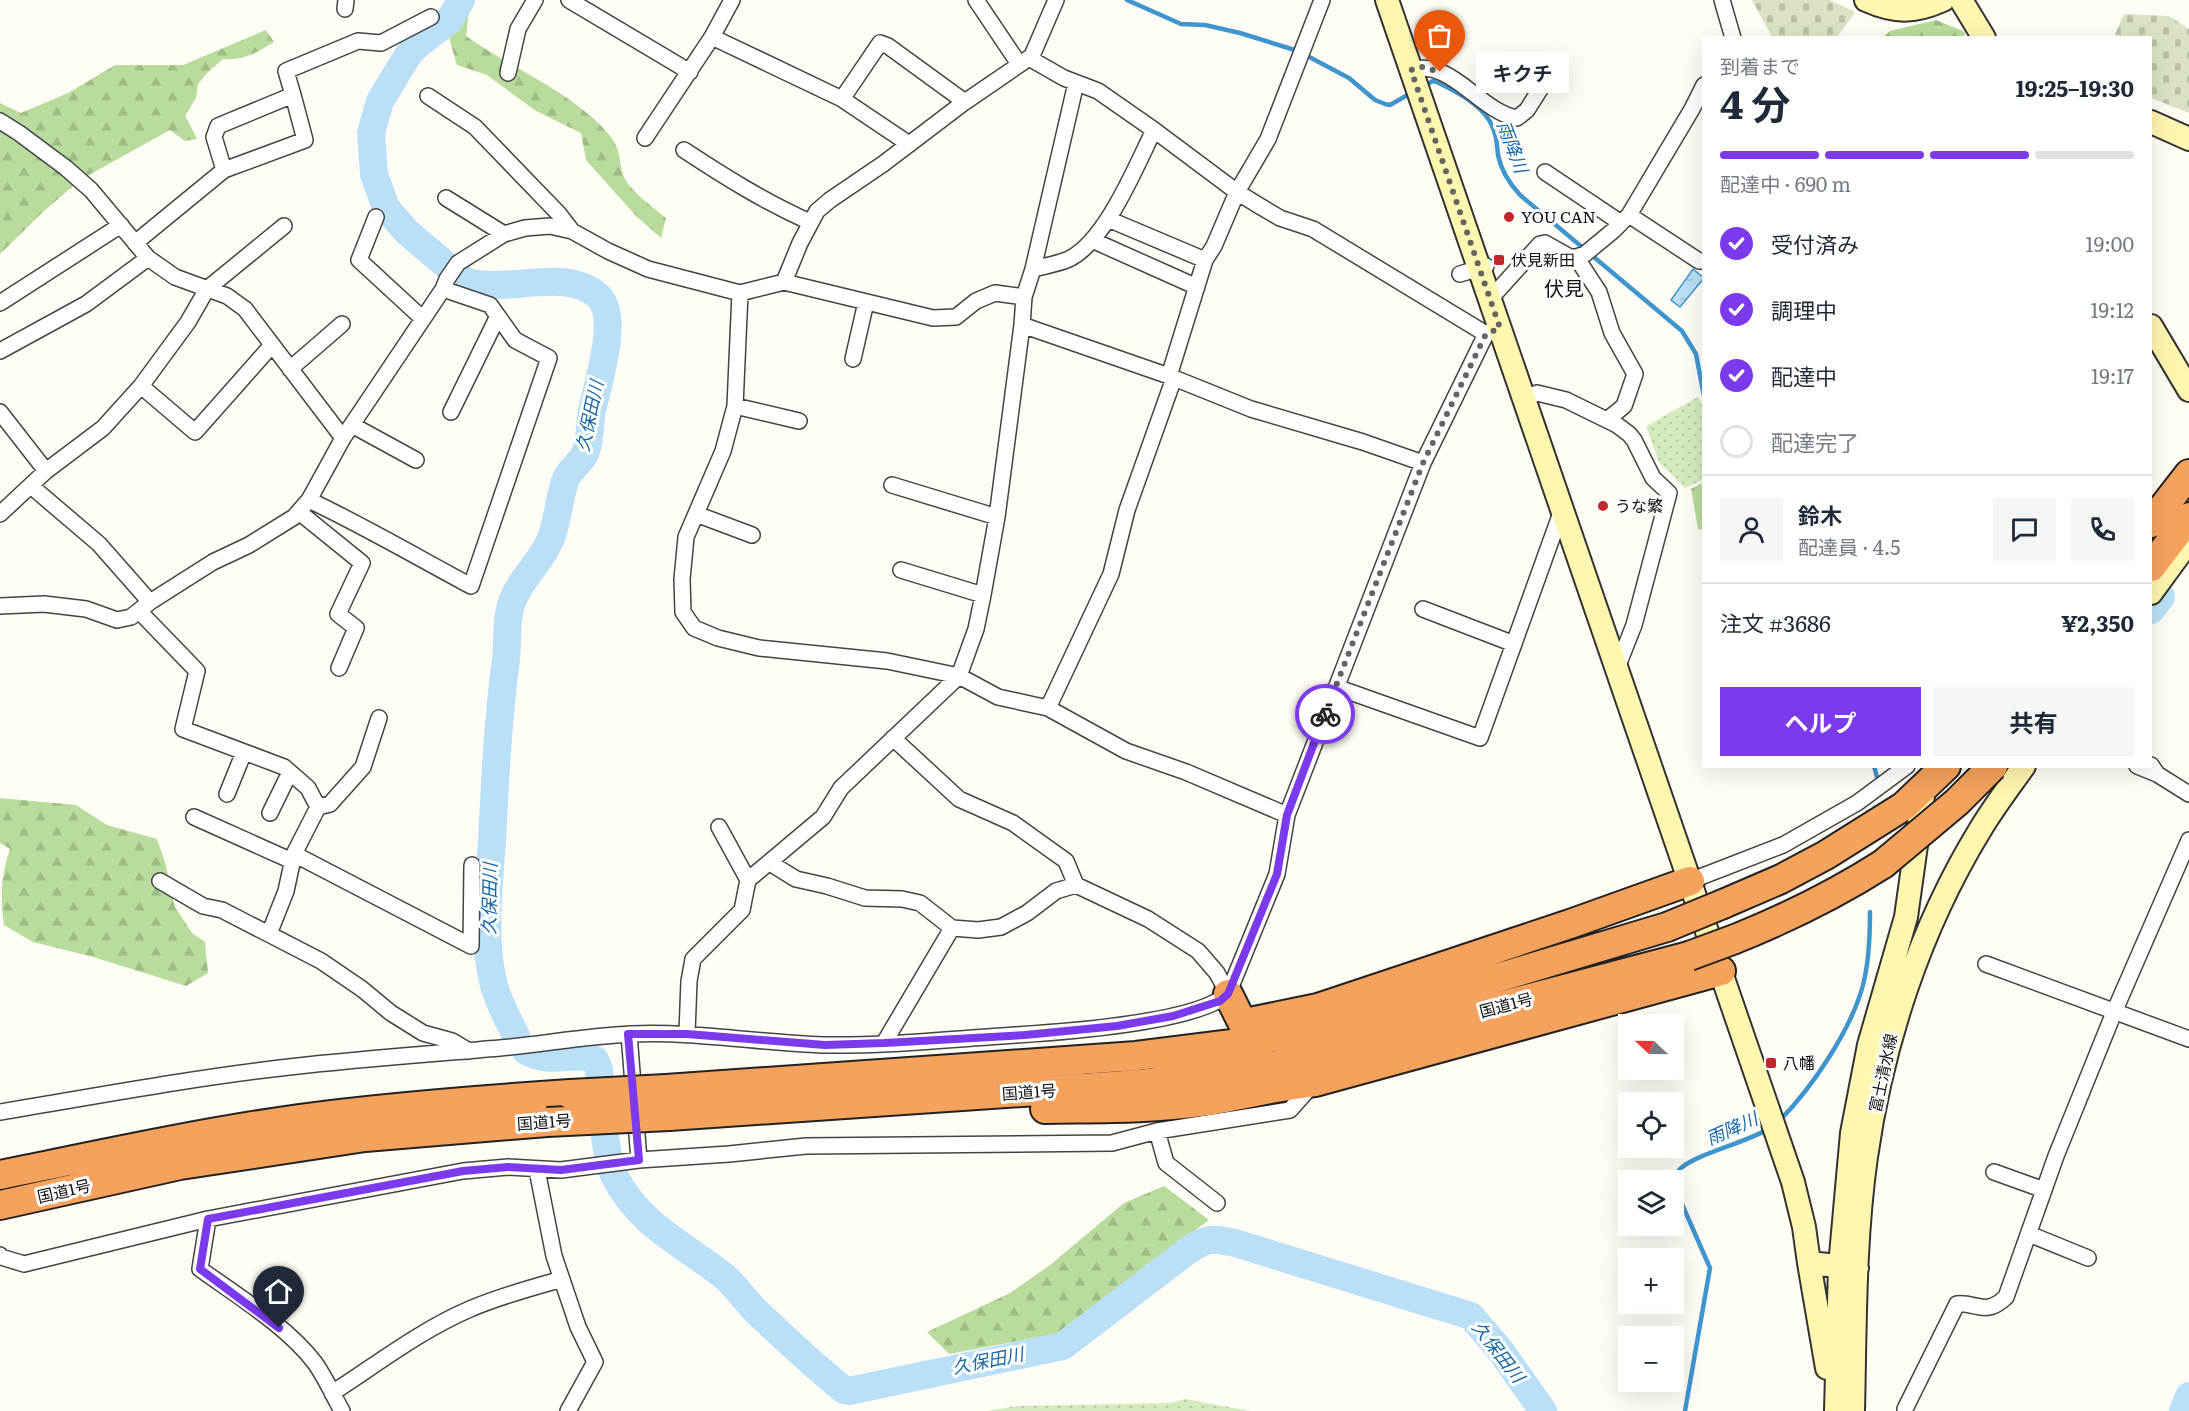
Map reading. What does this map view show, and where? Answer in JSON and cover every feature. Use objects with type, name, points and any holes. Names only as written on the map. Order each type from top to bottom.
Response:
[{"type":"highway","points":[[2152,522],[2189,474]]},
{"type":"highway","points":[[2152,566],[2189,517]]},
{"type":"highway","name":"国道1号","points":[[0,1205],[180,1165],[342,1140],[547,1122],[667,1102],[1167,1054],[1304,1032],[1443,994],[1667,927],[1723,904],[1781,879],[1826,855],[1904,806],[1915,777],[1940,768]]},
{"type":"highway","name":"国道1号","points":[[0,1175],[186,1138],[297,1119],[434,1104],[570,1094],[667,1102],[913,1099],[1140,1084],[1277,1065],[1689,956],[1774,923],[1849,886],[1882,864],[1958,802],[1991,768]]},
{"type":"highway","points":[[1070,1062],[1318,1008],[1570,924],[1690,881]]},
{"type":"highway","points":[[913,1099],[942,1112],[1145,1107],[1201,1102],[1315,1082],[1721,971]]},
{"type":"highway","points":[[1228,994],[1243,1024]]},
{"type":"street","points":[[508,74],[518,29],[535,0]]},
{"type":"street","points":[[570,0],[690,72]]},
{"type":"street","points":[[645,138],[690,72],[732,0]]},
{"type":"street","points":[[976,0],[1025,61],[1098,91],[1237,192],[1280,218],[1313,229],[1493,331]]},
{"type":"street","points":[[784,282],[817,211],[965,102],[1025,61],[1056,0]]},
{"type":"street","points":[[1048,708],[1112,574],[1127,510],[1171,377],[1205,260],[1214,246],[1237,192],[1268,139],[1322,0]]},
{"type":"street","points":[[1387,0],[1491,298],[1493,331],[1524,399],[1793,1182],[1804,1227],[1835,1411]]},
{"type":"street","points":[[1722,0],[1732,36]]},
{"type":"street","points":[[1866,0],[1900,11],[1916,10],[1944,0]]},
{"type":"street","points":[[1961,0],[1983,36]]},
{"type":"street","points":[[135,243],[224,170],[305,140],[286,71],[358,41],[381,43],[430,17]]},
{"type":"street","points":[[712,37],[842,99],[909,144]]},
{"type":"street","points":[[842,99],[880,43],[888,46],[965,102]]},
{"type":"street","points":[[1411,70],[1422,67],[1440,72],[1500,111],[1517,118],[1527,110],[1553,69]]},
{"type":"street","points":[[748,880],[823,817],[841,788],[959,676],[976,628],[997,517],[1024,297],[1033,269],[1076,83]]},
{"type":"street","points":[[1491,298],[1540,244],[1545,243],[1570,257],[1575,257],[1585,254],[1605,239],[1625,219],[1702,89]]},
{"type":"street","points":[[224,170],[214,137],[218,126],[293,94]]},
{"type":"street","points":[[428,96],[475,127],[559,214],[572,231]]},
{"type":"street","points":[[0,121],[66,168],[91,190],[148,258],[175,276],[227,296],[245,309],[343,438]]},
{"type":"street","points":[[2152,122],[2189,139]]},
{"type":"street","points":[[1033,269],[1070,259],[1092,240],[1108,219],[1154,130]]},
{"type":"street","points":[[684,150],[781,210],[810,222]]},
{"type":"street","points":[[1545,172],[1702,261]]},
{"type":"street","points":[[446,198],[504,234]]},
{"type":"street","points":[[376,217],[359,260],[423,319]]},
{"type":"street","points":[[1108,219],[1205,260]]},
{"type":"street","points":[[0,303],[121,225]]},
{"type":"street","points":[[0,514],[46,471],[103,428],[141,386],[188,322],[207,289],[284,226]]},
{"type":"street","points":[[0,606],[44,604],[86,609],[117,620],[131,618],[144,606],[213,562],[249,545],[294,517],[309,500],[343,438],[458,263],[504,234],[525,228],[550,226],[572,231],[648,269],[740,293],[784,282],[933,318],[956,317],[976,301],[995,293],[1024,297]]},
{"type":"street","points":[[1092,240],[1197,287]]},
{"type":"street","points":[[1575,257],[1599,292],[1612,333],[1635,374],[1624,406],[1608,419]]},
{"type":"street","points":[[0,351],[86,304],[148,258]]},
{"type":"street","points":[[1460,274],[1488,265]]},
{"type":"street","points":[[309,500],[358,523],[396,547],[471,586],[549,358],[515,340],[490,305],[445,284]]},
{"type":"street","points":[[740,293],[735,406],[723,451],[686,537],[682,579],[683,612],[694,628],[718,638],[759,648],[887,661],[959,676],[998,697],[1048,708],[1126,751],[1186,772],[1287,815]]},
{"type":"street","points":[[853,359],[866,302]]},
{"type":"street","points":[[451,412],[498,316]]},
{"type":"street","points":[[290,369],[342,324]]},
{"type":"street","points":[[1022,325],[1171,377],[1251,409],[1363,442],[1423,463]]},
{"type":"street","points":[[2152,328],[2189,390]]},
{"type":"street","points":[[0,1112],[187,1081],[289,1067],[628,1034],[687,1034],[825,1045],[884,1043],[1025,1035],[1117,1026],[1173,1016],[1220,1001],[1228,994],[1277,874],[1287,815],[1423,463],[1493,331]]},
{"type":"street","points":[[141,386],[195,432],[272,345]]},
{"type":"street","points":[[1524,399],[1537,393],[1566,400],[1608,419],[1629,434],[1653,478],[1669,493],[1634,625],[1617,668]]},
{"type":"street","points":[[735,406],[800,421]]},
{"type":"street","points":[[0,412],[46,471]]},
{"type":"street","points":[[352,425],[416,460]]},
{"type":"street","points":[[892,485],[997,517]]},
{"type":"street","points":[[31,486],[99,544],[144,606],[197,671],[183,729],[284,767],[308,788],[318,807]]},
{"type":"street","points":[[1336,687],[1480,738],[1562,510]]},
{"type":"street","points":[[299,512],[362,563],[338,614],[356,628],[339,668]]},
{"type":"street","points":[[696,513],[752,535]]},
{"type":"street","points":[[2152,592],[2189,541]]},
{"type":"street","points":[[901,570],[983,595]]},
{"type":"street","points":[[1423,609],[1514,644]]},
{"type":"street","points":[[269,934],[286,891],[293,857],[318,807],[330,804],[363,767],[379,718]]},
{"type":"street","points":[[893,738],[959,799],[1013,823],[1066,861],[1076,885]]},
{"type":"street","points":[[227,794],[244,752]]},
{"type":"street","name":"富士清水線","points":[[1853,1411],[1848,1267],[1889,1038],[1933,920],[1948,889],[1980,829],[2023,768]]},
{"type":"street","points":[[2154,770],[2189,794]]},
{"type":"street","points":[[270,813],[290,772]]},
{"type":"street","points":[[1690,881],[1783,845],[1857,803],[1915,777]]},
{"type":"street","name":"富士清水線","points":[[1835,1411],[1848,1267],[1852,1133],[1869,1045],[1906,917],[1915,777]]},
{"type":"street","points":[[194,817],[293,857],[471,946],[472,865]]},
{"type":"street","points":[[687,1034],[689,981],[693,959],[742,910],[748,880],[719,827]]},
{"type":"street","points":[[1905,1409],[1957,1304],[1983,1308],[2003,1300],[2008,1293],[2056,1156],[2115,1010],[2189,840]]},
{"type":"street","points":[[770,863],[796,879],[865,898],[902,899],[920,903],[952,928],[978,930],[1001,927],[1027,913],[1056,891],[1076,885],[1148,919],[1198,951],[1217,973],[1228,994]]},
{"type":"street","points":[[160,880],[203,906],[222,910],[321,961],[362,989],[391,1013],[423,1033],[452,1041],[470,1051]]},
{"type":"street","points":[[884,1043],[952,928]]},
{"type":"street","points":[[1986,964],[2189,1039]]},
{"type":"street","points":[[628,1034],[639,1160]]},
{"type":"street","points":[[0,1255],[24,1264],[208,1219],[463,1171],[508,1167],[561,1170],[639,1160],[806,1146],[1112,1143],[1157,1131],[1290,1110],[1315,1082]]},
{"type":"street","points":[[1157,1131],[1166,1163],[1218,1203]]},
{"type":"street","points":[[537,1170],[554,1256],[578,1327],[594,1362],[568,1411]]},
{"type":"street","points":[[1994,1172],[2044,1190]]},
{"type":"street","points":[[208,1219],[200,1269],[254,1307],[292,1339],[314,1362],[342,1411]]},
{"type":"street","points":[[2029,1234],[2088,1258]]},
{"type":"street","points":[[1809,1263],[1848,1267]]},
{"type":"street","points":[[332,1393],[424,1333],[469,1309],[512,1293],[562,1279]]},
{"type":"green space","points":[[461,0],[470,0],[466,36],[548,85],[579,107],[607,132],[615,144],[623,175],[628,184],[666,218],[661,238],[636,216],[586,160],[581,133],[536,111],[487,75],[457,65],[448,34]]},
{"type":"green space","points":[[1752,0],[1830,0],[1855,12],[1838,36],[1771,36]]},
{"type":"green space","points":[[2124,14],[2169,16],[2189,29],[2189,113],[2152,98],[2152,36],[2114,36]]},
{"type":"green space","points":[[1936,20],[1965,32],[1964,36],[1884,36],[1890,31]]},
{"type":"green space","points":[[266,30],[274,42],[250,55],[223,59],[198,84],[196,98],[185,115],[197,139],[185,141],[170,130],[80,180],[0,254],[0,103],[21,113],[68,93],[115,65],[183,65]]},
{"type":"green space","points":[[1698,397],[1702,404],[1702,480],[1685,488],[1659,462],[1646,426]]},
{"type":"green space","points":[[1702,483],[1702,530],[1698,529],[1691,489]]},
{"type":"green space","points":[[0,798],[76,805],[107,825],[157,839],[165,862],[175,907],[192,933],[205,942],[208,973],[186,986],[93,957],[33,942],[4,925],[2,887],[10,849],[0,843]]},
{"type":"green space","points":[[1164,1186],[1209,1220],[1056,1334],[949,1354],[927,1332],[1010,1293],[1050,1265],[1124,1203]]},
{"type":"green space","points":[[1185,1399],[1250,1411],[986,1411],[1017,1406],[1171,1403]]},
{"type":"water","points":[[1693,269],[1702,276],[1702,280],[1680,307],[1671,300]]},
{"type":"waterway","name":"久保田川","points":[[461,0],[450,20],[408,55],[380,101],[371,133],[374,174],[386,208],[407,232],[465,281],[498,285],[552,282],[584,287],[598,296],[605,306],[607,319],[605,353],[591,415],[586,451],[567,477],[551,538],[513,599],[508,621],[497,750],[487,927],[489,961],[494,985],[516,1036]]},
{"type":"waterway","name":"雨降川","points":[[1127,0],[1181,24],[1205,25],[1240,33],[1298,51],[1349,78],[1375,100],[1385,104],[1390,105],[1411,93]]},
{"type":"waterway","name":"雨降川","points":[[1424,86],[1433,81],[1437,82],[1461,95],[1484,113],[1493,128],[1501,166],[1509,182],[1520,195],[1682,331],[1696,354],[1702,386]]},
{"type":"waterway","points":[[2152,609],[2161,597]]},
{"type":"waterway","name":"雨降川","points":[[1875,768],[1877,777]]},
{"type":"waterway","name":"雨降川","points":[[1779,1121],[1792,1108],[1829,1058],[1849,1021],[1865,976],[1869,949],[1870,912]]},
{"type":"waterway","name":"久保田川","points":[[526,1051],[545,1057],[579,1056],[595,1060],[599,1069],[604,1125],[611,1167],[615,1177],[637,1209],[664,1233],[725,1277],[752,1307],[844,1390],[849,1391],[1063,1346],[1186,1252],[1204,1241],[1214,1240],[1235,1243],[1471,1316],[1500,1350],[1543,1411]]},
{"type":"waterway","name":"雨降川","points":[[1685,1411],[1710,1268],[1675,1188],[1675,1176],[1679,1170],[1695,1159],[1768,1129]]},
{"type":"waterway","points":[[2183,1411],[2189,1396]]},
{"type":"way so far","points":[[1325,714],[1423,463],[1486,334],[1500,328],[1411,70],[1422,67],[1440,72]]},
{"type":"place","name":"キクチ","points":[[1440,72]]},
{"type":"place","name":"YOU CAN","points":[[1509,217]]},
{"type":"place","name":"伏見新田","points":[[1499,260]]},
{"type":"place","name":"うな繁","points":[[1603,506]]},
{"type":"place","name":"八幡","points":[[1771,1063]]},
{"type":"district","name":"伏見","points":[[1564,289]]},
{"type":"route","points":[[279,1328],[254,1307],[200,1269],[208,1219],[463,1171],[508,1167],[561,1170],[639,1160],[628,1034],[687,1034],[825,1045],[884,1043],[1025,1035],[1117,1026],[1173,1016],[1220,1001],[1228,994],[1277,874],[1287,815],[1325,714]]}]
